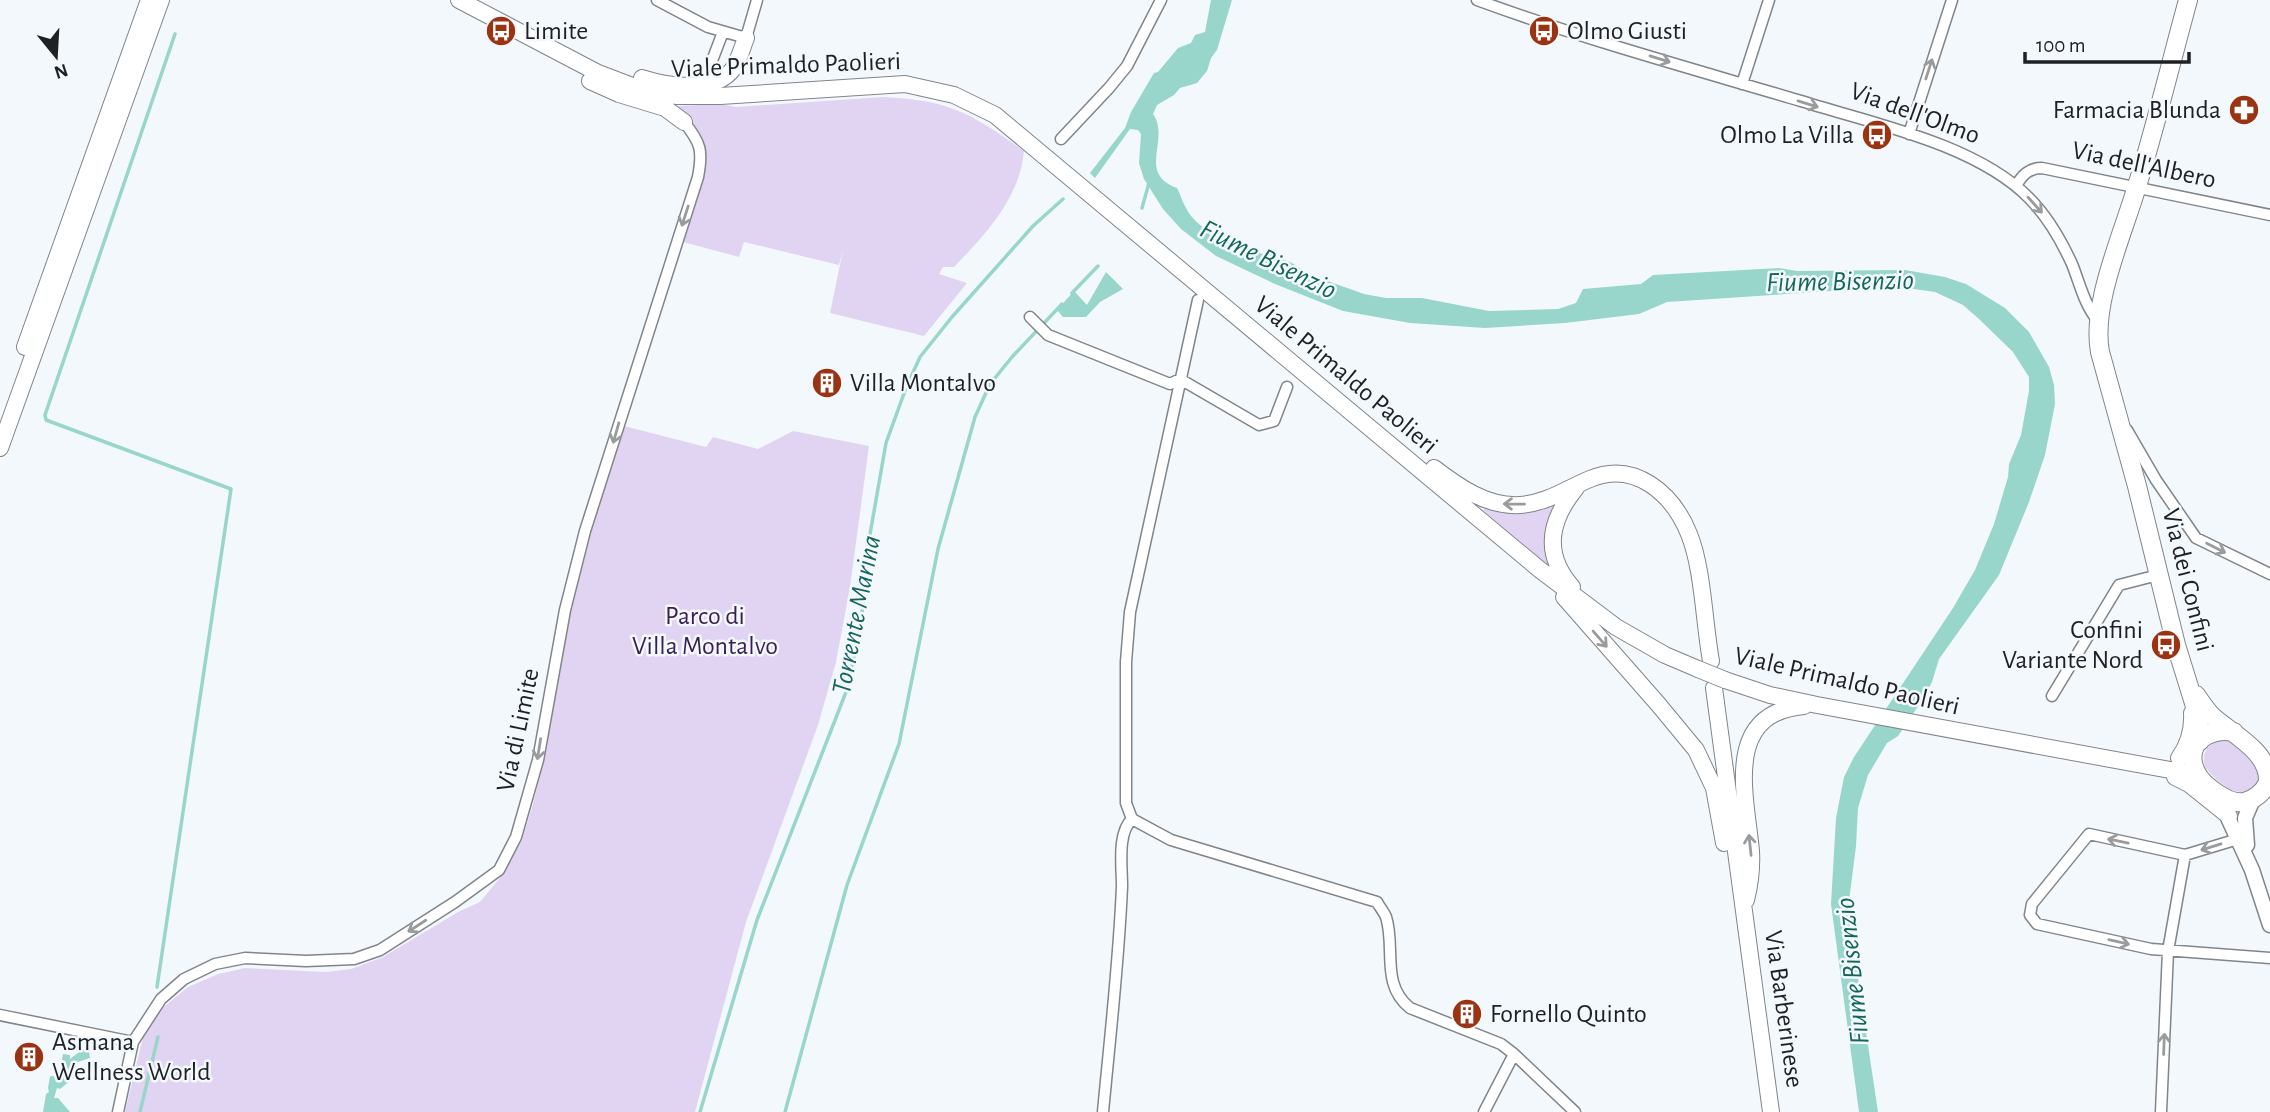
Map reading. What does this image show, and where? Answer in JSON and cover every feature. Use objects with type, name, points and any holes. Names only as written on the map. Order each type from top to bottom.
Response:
[{"type":"main road","points":[[0,416],[149,0]]},
{"type":"main road","points":[[0,448],[161,0]]},
{"type":"main road","name":"Viale Primaldo Paolieri","points":[[459,0],[611,79],[665,95],[720,96],[905,84],[954,95],[995,115],[1539,569],[1594,613],[1637,640],[1704,665],[1719,684],[1948,730],[2197,775]]},
{"type":"main road","points":[[2098,321],[2188,0]]},
{"type":"main road","points":[[542,44],[555,45],[588,56],[631,75],[686,85],[707,83],[727,75],[737,63],[746,38]]},
{"type":"main road","points":[[542,44],[565,67],[610,90],[665,108],[684,122]]},
{"type":"main road","name":"Via dell'Olmo","points":[[2098,321],[2100,352],[2137,486]]},
{"type":"main road","points":[[1367,425],[1402,445],[1467,492],[1496,503],[1519,505],[1544,501],[1600,475],[1623,473],[1648,482],[1671,501],[1684,522],[1694,548],[1704,665]]},
{"type":"main road","points":[[1578,485],[1556,520],[1553,550],[1562,576],[1594,613]]},
{"type":"main road","name":"Via dei Confini","points":[[2137,486],[2158,575],[2198,716],[2198,743],[2193,764],[2197,775],[2215,792]]},
{"type":"main road","points":[[1539,569],[1696,750],[1714,788],[1729,876],[1744,913]]},
{"type":"main road","points":[[1719,684],[1744,913]]},
{"type":"main road","points":[[2179,758],[2188,745],[2191,732],[2190,691]]},
{"type":"main road","name":"Via dei Confini","points":[[2190,691],[2209,713],[2265,755],[2270,769],[2263,790]]},
{"type":"main road","points":[[1744,913],[1751,866],[1743,775],[1749,743],[1761,723],[1774,713],[1788,707],[1823,706]]},
{"type":"main road","points":[[2198,743],[2216,730],[2234,732]]},
{"type":"main road","name":"Viale Primaldo Paolieri","points":[[2143,766],[2165,764],[2179,758],[2198,743]]},
{"type":"main road","points":[[2143,766],[2189,783],[2229,816]]},
{"type":"main road","points":[[2215,792],[2236,803],[2263,790]]},
{"type":"main road","name":"Via Barberinese","points":[[1744,913],[1772,1112]]},
{"type":"street","points":[[657,0],[708,27],[746,38],[757,0]]},
{"type":"street","points":[[1062,139],[1126,66],[1161,0]]},
{"type":"street","name":"Via dell'Olmo","points":[[1477,0],[1502,4],[1547,25],[1909,134],[1970,159],[2016,186],[2043,214],[2071,263],[2084,300],[2098,321]]},
{"type":"street","points":[[1742,84],[1769,0]]},
{"type":"street","points":[[1909,134],[1952,0]]},
{"type":"street","points":[[710,66],[723,32]]},
{"type":"street","name":"Via di Limite","points":[[118,1112],[133,1042],[161,999],[184,979],[215,964],[245,958],[306,961],[354,959],[380,950],[499,870],[516,837],[538,760],[565,611],[585,531],[698,177],[702,157],[697,138],[684,122]]},
{"type":"street","name":"Via dell'Albero","points":[[2016,186],[2025,173],[2037,168],[2137,186],[2270,215]]},
{"type":"street","points":[[1198,300],[1130,612],[1126,662],[1126,803],[1132,819],[1183,844],[1281,871],[1377,902],[1386,916],[1392,981],[1401,999],[1410,1008],[1501,1044],[1575,1112]]},
{"type":"street","points":[[1030,317],[1048,335],[1170,384],[1180,379]]},
{"type":"street","points":[[1180,379],[1259,425],[1274,421],[1287,387]]},
{"type":"street","points":[[2117,414],[2156,481],[2196,538],[2270,574]]},
{"type":"street","points":[[2137,486],[2156,481]]},
{"type":"street","points":[[2052,696],[2119,585],[2158,575]]},
{"type":"street","name":"Via dei Confini","points":[[2252,870],[2244,829],[2245,818],[2263,790]]},
{"type":"street","name":"Via dei Confini","points":[[2215,792],[2229,816],[2252,870],[2270,925]]},
{"type":"street","points":[[1103,1112],[1121,914],[1123,840],[1126,825],[1132,819]]},
{"type":"street","points":[[2238,839],[2185,855],[2089,834],[2030,908],[2031,918],[2036,924],[2168,951],[2270,958]]},
{"type":"street","points":[[2161,1112],[2168,951],[2185,855]]},
{"type":"street","points":[[0,1015],[133,1042]]},
{"type":"street","points":[[1484,1112],[1514,1054]]},
{"type":"green space","points":[[883,97],[943,105],[989,127],[1024,151],[1016,184],[999,215],[954,267],[943,267],[939,274],[967,283],[924,336],[830,313],[843,250],[839,265],[744,242],[739,257],[683,242],[704,155],[677,106],[720,104],[736,107]]},
{"type":"green space","name":"Parco di Villa Montalvo","points":[[624,426],[706,447],[713,437],[758,449],[793,431],[869,446],[850,587],[836,662],[818,725],[746,922],[695,1112],[125,1112],[145,1029],[160,1010],[188,987],[218,974],[245,968],[326,972],[351,969],[383,957],[458,912],[480,902],[504,873],[522,840],[533,804],[543,764],[570,612],[590,532]]},
{"type":"green space","points":[[1558,502],[1548,565],[1483,510],[1486,508]]},
{"type":"green space","points":[[2227,738],[2249,752],[2260,768],[2259,779],[2248,791],[2237,792],[2227,787],[2205,767],[2204,756],[2208,747]]},
{"type":"water","name":"Fiume Bisenzio","points":[[1211,0],[1232,0],[1217,50],[1207,71],[1197,83],[1180,88],[1157,105],[1153,114],[1159,134],[1156,165],[1158,174],[1165,182],[1177,188],[1190,215],[1211,233],[1236,246],[1292,263],[1305,273],[1364,294],[1386,298],[1422,298],[1489,311],[1558,309],[1576,303],[1583,289],[1641,284],[1653,275],[1779,268],[1797,271],[1905,270],[1945,277],[1966,284],[2005,308],[2029,332],[2049,367],[2055,404],[2045,455],[2029,502],[1999,575],[1939,659],[1923,699],[1898,736],[1887,743],[1868,775],[1858,808],[1849,918],[1878,1112],[1859,1112],[1831,904],[1836,818],[1844,777],[1854,757],[1953,608],[1975,570],[1994,524],[2008,477],[2009,464],[2021,435],[2029,377],[2013,352],[1963,305],[1935,292],[1914,289],[1876,288],[1667,302],[1639,314],[1565,323],[1485,328],[1410,323],[1343,311],[1275,284],[1216,256],[1181,229],[1163,209],[1144,179],[1139,163],[1141,134],[1138,130],[1130,129],[1095,178],[1090,173],[1125,128],[1131,112],[1154,73],[1158,72],[1178,48],[1191,43],[1195,35],[1205,32]]},
{"type":"water","points":[[1106,272],[1123,289],[1100,302],[1086,317],[1063,317],[1057,310],[1074,291],[1087,305]]},
{"type":"water","points":[[83,1049],[89,1051],[90,1058],[72,1064],[68,1077],[71,1080],[60,1089],[57,1088],[54,1098],[58,1098],[70,1112],[43,1112],[50,1076],[63,1077],[63,1054],[70,1055],[70,1059]]},
{"type":"waterway","points":[[157,987],[231,489],[46,420],[45,415],[175,34]]},
{"type":"waterway","points":[[1142,208],[1149,183]]},
{"type":"waterway","name":"Torrente Marina","points":[[700,1112],[757,920],[846,692],[861,625],[869,540],[886,443],[906,388],[920,357],[952,317],[1033,226],[1063,199]]},
{"type":"waterway","points":[[1072,293],[1098,266]]},
{"type":"waterway","points":[[785,1112],[847,885],[899,744],[938,549],[975,417],[990,384],[1062,304]]},
{"type":"waterway","points":[[140,1112],[158,1037]]},
{"type":"place","name":"Limite","points":[[501,31]]},
{"type":"place","name":"Olmo Giusti","points":[[1544,31]]},
{"type":"place","name":"Farmacia Blunda","points":[[2244,110]]},
{"type":"place","name":"Olmo La Villa","points":[[1877,135]]},
{"type":"place","name":"Villa Montalvo","points":[[827,383]]},
{"type":"place","name":"Confini Variante Nord","points":[[2166,645]]},
{"type":"place","name":"Fornello Quinto","points":[[1467,1014]]},
{"type":"place","name":"Asmana Wellness World","points":[[29,1057]]}]
